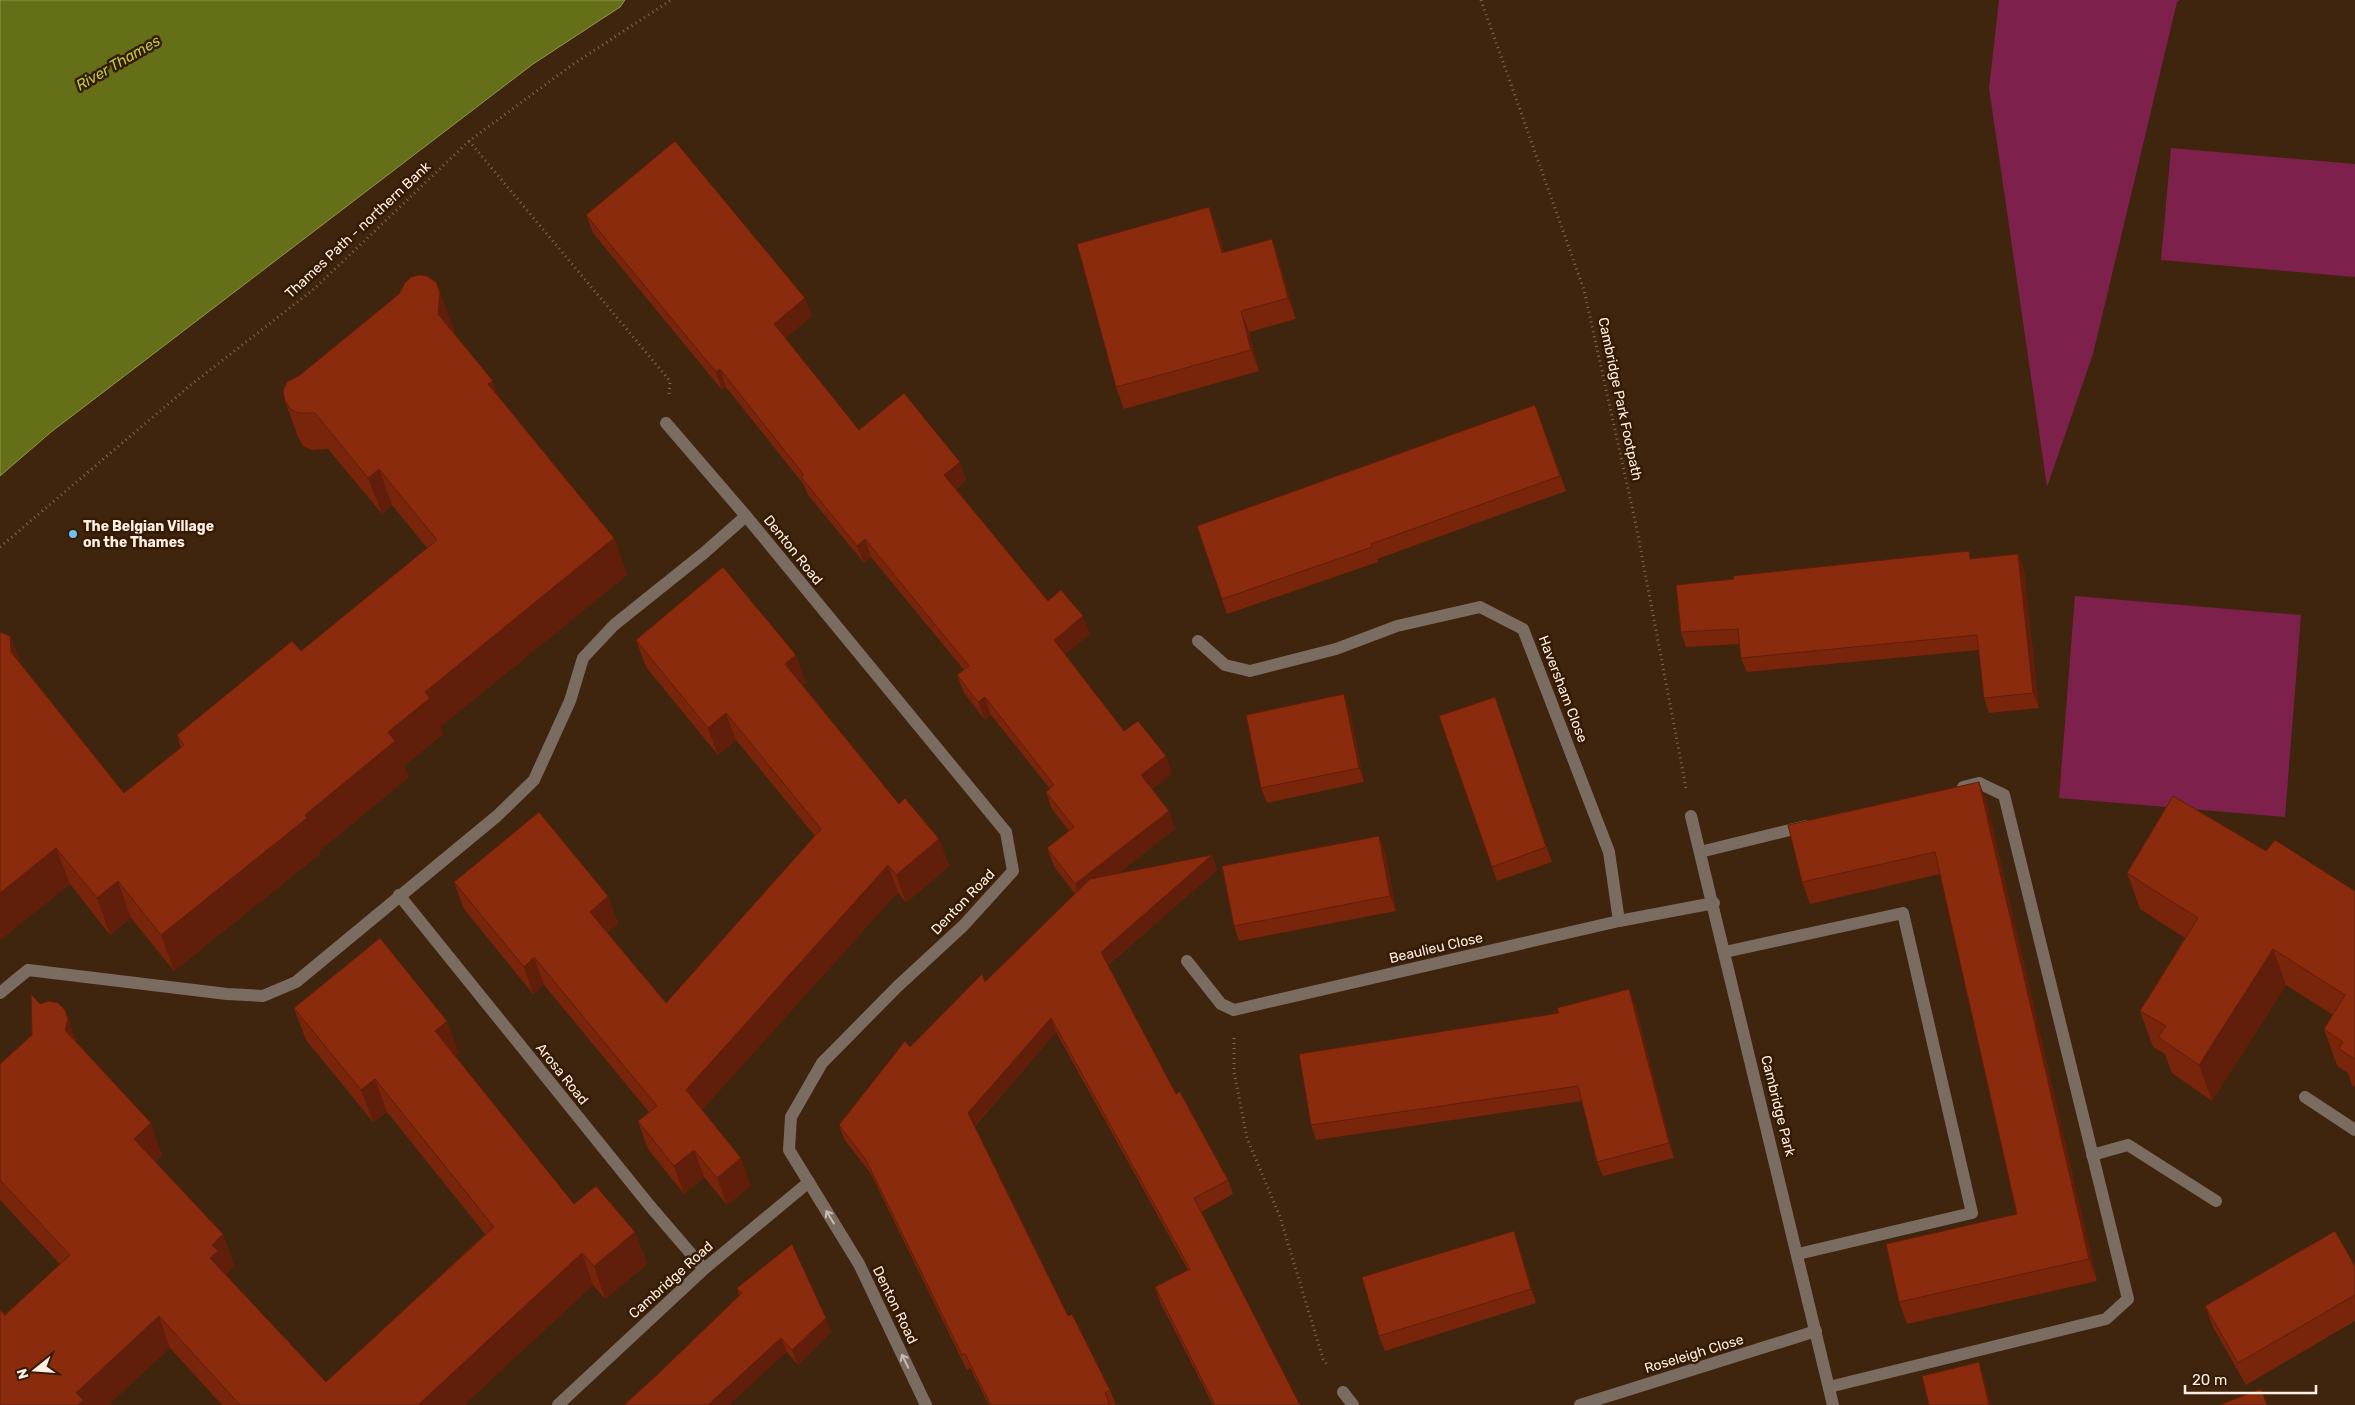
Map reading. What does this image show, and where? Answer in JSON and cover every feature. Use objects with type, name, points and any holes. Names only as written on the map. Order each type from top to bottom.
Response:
[{"type":"street","name":"Denton Road","points":[[666,423],[746,516],[1006,832],[1013,871],[963,926],[898,986],[822,1063],[791,1117],[789,1150],[858,1264],[926,1405]]},
{"type":"street","points":[[0,993],[28,970],[227,994],[263,996],[296,982],[496,816],[534,780],[570,701],[583,658],[614,625],[704,553],[746,516]]},
{"type":"street","name":"Haversham Close","points":[[1198,641],[1225,665],[1250,670],[1336,649],[1397,626],[1480,607],[1523,629],[1610,852],[1619,921]]},
{"type":"street","points":[[1829,1387],[2106,1319],[2128,1299],[2004,795],[1979,783],[1950,790]]},
{"type":"street","name":"Cambridge Park","points":[[1691,816],[1714,904],[1833,1405]]},
{"type":"street","points":[[1700,852],[1816,824]]},
{"type":"street","name":"Arosa Road","points":[[399,895],[650,1206],[704,1269]]},
{"type":"street","name":"Beaulieu Close","points":[[1234,1010],[1619,921],[1714,904]]},
{"type":"street","points":[[1725,952],[1903,913],[1972,1212],[1798,1254]]},
{"type":"street","points":[[1187,961],[1221,1004],[1234,1010]]},
{"type":"street","points":[[2305,1096],[2355,1130]]},
{"type":"street","points":[[2092,1155],[2128,1145],[2216,1201]]},
{"type":"street","name":"Cambridge Road","points":[[558,1405],[704,1269],[809,1182]]},
{"type":"street","name":"Roseleigh Close","points":[[1580,1405],[1816,1331]]},
{"type":"street","points":[[1344,1392],[1354,1405]]},
{"type":"path","name":"Thames Path - northern Bank","points":[[0,547],[187,388],[314,289],[469,141],[572,65],[671,0]]},
{"type":"path","name":"Cambridge Park Footpath","points":[[1481,0],[1584,290],[1636,525],[1691,816]]},
{"type":"path","points":[[469,141],[670,381],[666,423]]},
{"type":"path","points":[[1234,1010],[1234,1072],[1247,1138],[1280,1216],[1323,1358],[1344,1392]]},
{"type":"shaded area","points":[[1999,0],[2180,0],[2177,2],[2093,354],[2047,487],[1989,88]]},
{"type":"shaded area","points":[[2171,148],[2355,164],[2355,277],[2161,260]]},
{"type":"shaded area","points":[[2075,596],[2301,615],[2285,817],[2059,798]]},
{"type":"water","name":"River Thames","points":[[0,0],[625,0],[620,7],[533,64],[51,432],[0,476]]},
{"type":"building","points":[[675,141],[805,298],[774,324],[859,430],[904,393],[960,462],[944,475],[1048,601],[1061,590],[1083,616],[1054,640],[1124,731],[1138,721],[1166,756],[1141,775],[1169,811],[1075,884],[1047,848],[1074,827],[1046,792],[1054,785],[985,697],[978,702],[957,675],[969,666],[865,539],[857,546],[801,477],[804,475],[720,369],[716,372],[586,215]]},
{"type":"building","points":[[1209,207],[1222,253],[1272,239],[1288,298],[1241,311],[1251,350],[1116,387],[1077,244]]},
{"type":"building","points":[[427,276],[436,282],[440,292],[438,314],[493,381],[488,384],[614,538],[425,692],[430,698],[388,732],[395,741],[305,815],[307,818],[161,935],[118,881],[97,898],[56,848],[0,893],[0,632],[10,636],[11,652],[124,793],[184,745],[177,735],[292,641],[301,651],[437,540],[379,469],[368,478],[315,413],[299,413],[290,409],[285,401],[283,391],[287,382],[300,375],[399,294],[411,277]]},
{"type":"building","points":[[1535,405],[1560,476],[1371,544],[1372,547],[1222,599],[1197,526]]},
{"type":"building","points":[[1969,551],[1970,559],[2018,554],[2033,693],[1984,698],[1977,635],[1741,658],[1738,629],[1681,632],[1676,585],[1734,579],[1733,576]]},
{"type":"building","points":[[723,567],[796,655],[785,664],[899,804],[905,798],[939,839],[896,875],[888,865],[686,1090],[741,1158],[717,1178],[694,1150],[674,1166],[638,1121],[657,1106],[534,957],[524,967],[454,882],[539,812],[608,896],[590,912],[666,1003],[821,829],[726,713],[708,728],[636,640]]},
{"type":"building","points":[[1344,694],[1359,768],[1261,788],[1246,715]]},
{"type":"building","points":[[1495,697],[1546,847],[1492,867],[1439,716]]},
{"type":"building","points":[[1979,782],[2089,1259],[1899,1302],[1886,1244],[2017,1214],[1935,852],[1802,882],[1788,825]]},
{"type":"building","points":[[2173,796],[2266,851],[2275,840],[2355,891],[2355,1059],[2339,1049],[2343,1042],[2324,1029],[2345,995],[2273,949],[2199,1065],[2158,1037],[2166,1026],[2140,1011],[2198,918],[2127,873]]},
{"type":"building","points":[[1379,836],[1390,896],[1234,926],[1222,866]]},
{"type":"building","points":[[1212,855],[1101,952],[1176,1094],[1180,1092],[1228,1180],[1194,1198],[1300,1405],[1215,1405],[1155,1287],[1190,1269],[1051,1018],[968,1113],[1068,1316],[1072,1314],[1110,1390],[1105,1393],[1110,1405],[991,1405],[965,1354],[962,1355],[866,1160],[839,1125],[905,1041],[910,1047],[982,974],[985,982],[1090,879]]},
{"type":"building","points":[[380,938],[447,1021],[435,1031],[574,1204],[596,1186],[635,1232],[594,1266],[582,1253],[418,1405],[240,1405],[159,1316],[76,1393],[83,1400],[78,1405],[0,1405],[0,1310],[5,1315],[70,1255],[0,1180],[0,1064],[32,1035],[31,994],[40,1004],[49,1001],[58,1003],[65,1010],[68,1019],[65,1030],[151,1123],[134,1139],[223,1234],[212,1245],[218,1251],[210,1258],[326,1382],[494,1227],[375,1079],[361,1090],[294,1008]]},
{"type":"building","points":[[1629,989],[1669,1143],[1597,1162],[1578,1086],[1311,1125],[1299,1054],[1559,1013],[1557,1008]]},
{"type":"building","points":[[1514,1231],[1531,1289],[1379,1336],[1362,1277]]},
{"type":"building","points":[[2335,1231],[2355,1266],[2355,1295],[2238,1363],[2205,1306]]},
{"type":"building","points":[[792,1244],[826,1318],[792,1350],[781,1338],[708,1405],[624,1405],[742,1293],[737,1288]]},
{"type":"building","points":[[1979,1362],[1989,1405],[1929,1405],[1922,1376]]},
{"type":"building","points":[[2261,1389],[2267,1405],[2219,1405]]},
{"type":"place","name":"The Belgian Village on the Thames","points":[[73,534]]}]
